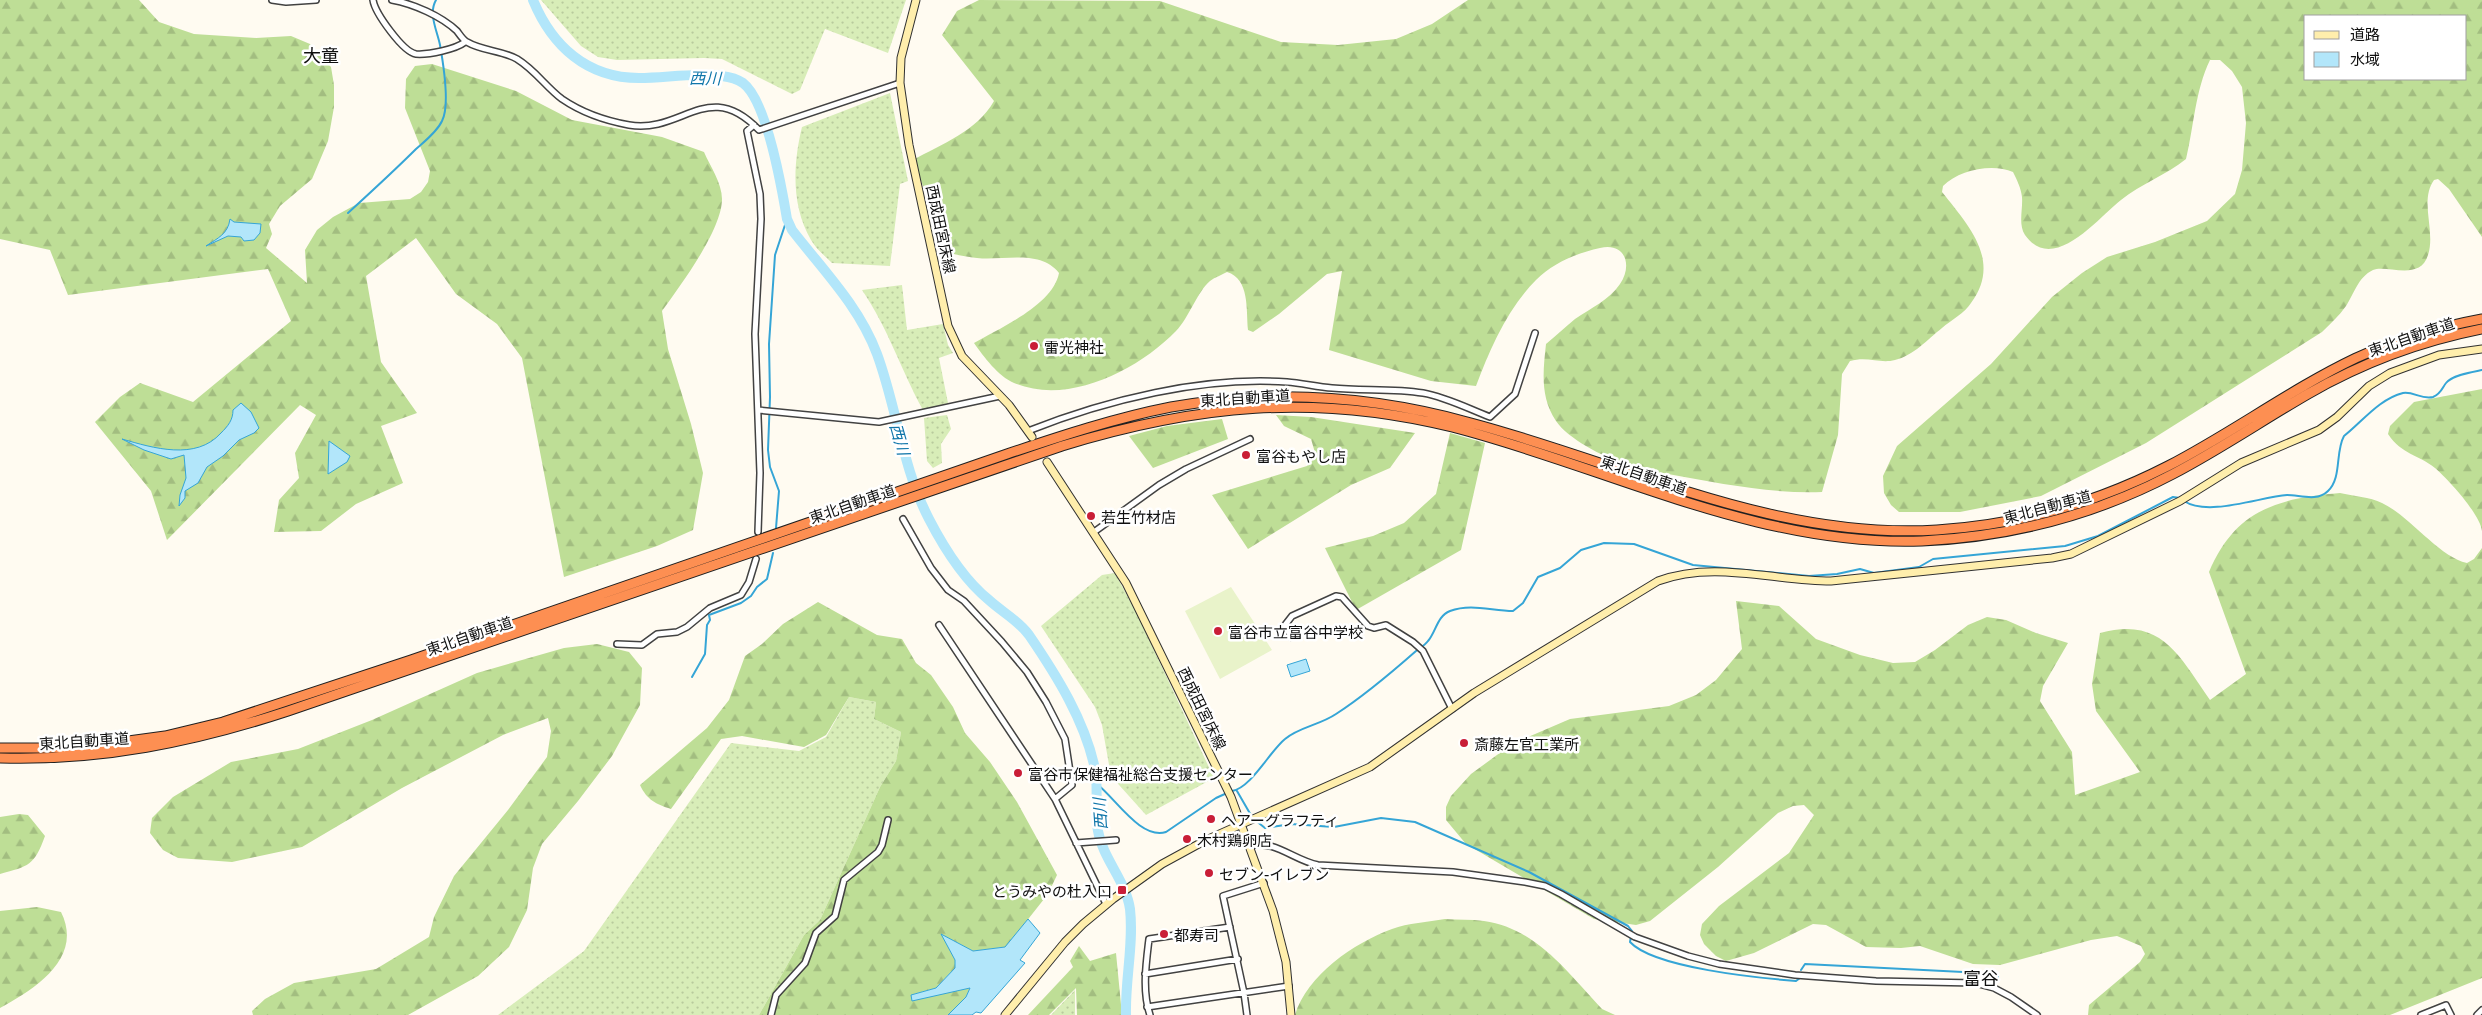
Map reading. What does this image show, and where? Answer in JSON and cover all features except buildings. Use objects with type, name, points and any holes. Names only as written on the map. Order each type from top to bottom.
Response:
[{"type":"highway","name":"東北自動車道","points":[[0,748],[68,748],[119,743],[165,736],[223,722],[932,485],[1089,428],[1170,408],[1252,398],[1320,398],[1390,405],[1473,423],[1708,500],[1791,520],[1877,530],[1967,528],[2043,514],[2127,485],[2169,466],[2297,390],[2359,357],[2412,337],[2482,319]]},
{"type":"highway","name":"東北自動車道","points":[[932,485],[1078,441],[1173,417],[1253,408],[1319,407],[1389,414],[1455,428],[1530,450],[1696,506],[1791,530],[1885,541],[1952,539],[2005,532],[2045,523],[2090,510],[2131,494],[2174,474],[2310,393],[2363,366],[2416,346],[2482,329]]},
{"type":"highway","name":"東北自動車道","points":[[0,758],[70,758],[101,755],[166,745],[226,730],[307,705],[905,494]]},
{"type":"street","points":[[272,0],[286,2],[316,0]]},
{"type":"street","points":[[373,0],[374,7],[383,22],[407,50],[416,54],[455,48],[465,42]]},
{"type":"street","points":[[392,0],[437,18],[456,31],[465,42],[478,47],[498,50],[517,60],[536,74],[562,99],[606,120],[632,125],[662,123],[706,107],[718,106],[734,110],[759,130],[900,83]]},
{"type":"street","name":"西成田宮床線","points":[[916,0],[900,58],[900,83],[910,145],[950,334],[962,356],[1000,396],[1030,434]]},
{"type":"street","points":[[754,125],[747,131],[760,194],[761,219],[756,297],[760,473],[758,532]]},
{"type":"street","points":[[1030,434],[1090,410],[1149,395],[1190,387],[1233,382],[1287,382],[1332,388],[1423,395],[1490,417],[1515,394],[1535,333]]},
{"type":"street","points":[[1006,1015],[1065,942],[1106,904],[1136,882],[1183,852],[1254,818],[1362,771],[1474,693],[1644,588],[1670,577],[1710,571],[1803,581],[1831,581],[2062,557],[2183,500],[2241,463],[2326,426],[2369,386],[2390,373],[2439,355],[2482,350]]},
{"type":"street","points":[[758,410],[879,422],[1000,396]]},
{"type":"street","points":[[1094,532],[1166,481],[1210,457],[1250,439]]},
{"type":"street","name":"西成田宮床線","points":[[1047,462],[1126,583],[1231,797],[1264,883],[1280,938],[1289,986],[1290,1015]]},
{"type":"street","points":[[904,519],[931,568],[948,590],[964,601],[1002,642],[1027,672],[1046,702],[1065,739],[1072,785],[1055,799]]},
{"type":"street","points":[[617,644],[642,645],[657,634],[677,632],[687,627],[710,608],[741,595],[749,582],[756,559]]},
{"type":"street","points":[[1291,637],[1285,625],[1292,616],[1336,596],[1342,597],[1368,626],[1374,628],[1386,625],[1423,651],[1452,709]]},
{"type":"street","points":[[939,625],[1055,799],[1106,904]]},
{"type":"street","points":[[770,1015],[776,995],[805,963],[816,933],[835,916],[844,880],[878,852],[882,845],[888,820]]},
{"type":"street","points":[[1076,843],[1116,840]]},
{"type":"street","points":[[1250,846],[1260,843],[1268,845],[1305,863],[1318,866],[1399,868],[1434,873],[1453,872],[1545,886],[1626,933],[1696,958],[1804,976],[1876,981],[1974,983],[2003,993],[2037,1015]]},
{"type":"street","points":[[1247,1015],[1238,959],[1224,896],[1264,883]]},
{"type":"street","points":[[1150,1015],[1147,1007],[1146,974],[1149,940],[1230,927]]},
{"type":"street","points":[[1146,974],[1238,959]]},
{"type":"street","points":[[1147,1007],[1289,986]]},
{"type":"street","points":[[2421,1015],[2446,1005],[2451,1015]]},
{"type":"street","points":[[2477,1015],[2482,1010]]},
{"type":"green space","points":[[0,0],[139,0],[159,22],[194,34],[256,38],[291,36],[310,44],[331,67],[334,85],[334,107],[328,141],[312,179],[280,206],[269,224],[272,234],[266,248],[307,283],[305,250],[317,230],[333,217],[359,203],[410,199],[421,192],[428,182],[430,171],[405,108],[406,79],[415,66],[432,64],[516,91],[572,120],[662,137],[704,152],[720,187],[722,199],[720,212],[699,257],[662,311],[668,349],[691,424],[703,473],[693,530],[657,546],[564,577],[522,358],[497,324],[456,294],[416,238],[366,276],[381,362],[417,413],[381,426],[403,483],[356,504],[321,531],[274,532],[279,500],[299,478],[295,453],[316,415],[300,405],[167,540],[151,491],[95,422],[120,397],[140,383],[193,402],[291,321],[268,269],[68,295],[50,250],[0,239]]},
{"type":"green space","points":[[541,0],[906,0],[888,53],[825,29],[800,90],[792,94],[722,59],[617,60],[598,57],[581,46]]},
{"type":"green space","points":[[979,0],[1160,1],[1281,42],[1338,45],[1396,39],[1432,24],[1468,0],[2482,0],[2482,237],[2449,189],[2438,179],[2434,180],[2428,197],[2430,246],[2424,263],[2418,268],[2411,270],[2379,269],[2368,273],[2360,281],[2343,310],[2322,332],[2146,443],[2041,496],[1960,512],[1899,512],[1891,505],[1884,493],[1883,476],[1897,446],[1991,364],[2052,297],[2082,273],[2107,257],[2155,242],[2207,221],[2235,194],[2242,170],[2246,123],[2242,87],[2232,71],[2220,60],[2210,60],[2205,72],[2198,96],[2186,159],[2129,194],[2088,230],[2062,246],[2049,249],[2036,246],[2025,235],[2021,222],[2021,194],[2019,184],[2013,172],[1995,168],[1976,170],[1958,176],[1943,186],[1942,192],[1971,231],[1983,258],[1980,288],[1965,310],[1908,355],[1889,361],[1863,359],[1850,361],[1842,374],[1838,435],[1822,492],[1803,492],[1745,487],[1633,468],[1586,446],[1569,434],[1556,421],[1547,403],[1545,393],[1546,344],[1575,319],[1605,299],[1620,284],[1626,270],[1626,263],[1621,252],[1616,248],[1609,247],[1591,250],[1574,256],[1550,269],[1536,280],[1516,304],[1500,330],[1476,386],[1431,381],[1329,350],[1342,271],[1327,274],[1279,314],[1253,332],[1248,330],[1247,305],[1240,281],[1227,272],[1205,286],[1176,331],[1142,359],[1122,371],[1079,387],[1057,390],[1035,389],[1008,380],[997,371],[974,343],[1011,323],[1036,305],[1055,285],[1059,273],[1042,261],[1032,258],[987,259],[949,253],[913,160],[969,129],[994,101],[942,35],[957,11]]},
{"type":"green space","points":[[890,93],[908,181],[900,184],[890,266],[832,263],[813,243],[800,213],[797,199],[796,170],[802,127]]},
{"type":"green space","points":[[902,285],[907,330],[943,324],[948,345],[953,353],[939,358],[948,403],[923,410],[887,334],[862,290]]},
{"type":"green space","points":[[2482,389],[2482,531],[2470,506],[2448,480],[2429,463],[2399,446],[2388,434],[2390,426],[2414,402]]},
{"type":"green space","points":[[947,415],[951,429],[941,444],[942,463],[933,468],[927,461],[924,418]]},
{"type":"green space","points":[[1276,415],[1311,417],[1415,433],[1390,468],[1351,485],[1248,549],[1212,495],[1307,466],[1316,456],[1311,439],[1284,426]]},
{"type":"green space","points":[[1222,419],[1228,439],[1153,468],[1129,436],[1167,426]]},
{"type":"green space","points":[[1450,433],[1485,443],[1461,550],[1356,610],[1325,548],[1373,536],[1404,523],[1436,494]]},
{"type":"green space","points":[[2340,493],[2377,501],[2393,509],[2435,545],[2456,559],[2467,563],[2474,559],[2482,548],[2482,978],[2390,1015],[2088,1015],[2089,1005],[2140,962],[2145,954],[2141,946],[2117,936],[2091,940],[2000,965],[1973,964],[1920,946],[1901,948],[1866,947],[1826,925],[1813,924],[1754,953],[1726,961],[1716,956],[1704,944],[1700,935],[1702,924],[1719,906],[1789,853],[1814,815],[1804,805],[1793,806],[1778,813],[1718,867],[1650,921],[1636,925],[1594,919],[1466,844],[1446,820],[1446,807],[1451,796],[1471,774],[1512,744],[1570,719],[1669,706],[1696,695],[1716,680],[1742,649],[1736,601],[1779,606],[1816,639],[1860,655],[1893,663],[1915,662],[1935,650],[1968,625],[1987,617],[2006,620],[2036,633],[2068,643],[2043,686],[2040,701],[2072,752],[2075,795],[2140,772],[2096,711],[2092,684],[2100,633],[2121,629],[2139,630],[2154,635],[2178,655],[2210,700],[2246,674],[2209,572],[2220,551],[2232,534],[2261,511],[2297,499]]},
{"type":"green space","points":[[1115,573],[1138,616],[1214,778],[1146,815],[1111,776],[1102,725],[1095,707],[1041,626],[1102,575]]},
{"type":"green space","points":[[1231,587],[1272,650],[1220,679],[1185,611]]},
{"type":"green space","points":[[818,602],[877,635],[902,639],[916,663],[931,675],[953,707],[965,733],[990,762],[1017,802],[1057,875],[1048,894],[1006,947],[973,951],[942,935],[955,960],[955,968],[936,988],[911,995],[970,988],[966,997],[948,1015],[759,1015],[804,935],[820,920],[880,787],[896,761],[901,732],[874,719],[876,702],[849,697],[826,735],[804,747],[742,736],[721,739],[671,809],[652,801],[640,785],[707,728],[729,700],[745,656],[762,644],[783,624]]},
{"type":"green space","points":[[597,644],[629,652],[642,668],[640,705],[612,756],[542,844],[533,868],[527,910],[509,947],[478,976],[408,1015],[253,1015],[252,1011],[265,999],[294,983],[376,969],[429,937],[434,917],[454,876],[508,810],[547,757],[551,731],[548,718],[503,735],[402,788],[302,847],[232,862],[178,858],[163,850],[150,833],[152,818],[173,797],[231,762],[298,749],[372,720],[477,673],[564,648]]},
{"type":"green space","points":[[849,697],[876,702],[874,719],[901,732],[896,761],[880,787],[820,920],[804,935],[759,1015],[498,1015],[584,951],[731,743],[799,751],[826,737]]},
{"type":"green space","points":[[19,814],[28,815],[45,836],[34,859],[18,869],[0,874],[0,817]]},
{"type":"green space","points":[[37,907],[61,912],[66,929],[66,944],[61,958],[41,981],[0,1008],[0,911]]},
{"type":"green space","points":[[1445,919],[1484,921],[1503,925],[1520,933],[1550,954],[1602,1009],[1615,1015],[1295,1015],[1301,1000],[1321,974],[1334,962],[1362,943],[1398,927]]},
{"type":"green space","points":[[1079,946],[1090,961],[1116,953],[1122,1015],[1077,1015],[1076,988],[1049,1015],[1028,1015],[1073,967],[1070,961]]},
{"type":"green space","points":[[1075,990],[1075,1015],[1051,1015]]},
{"type":"water","points":[[230,219],[234,222],[261,224],[260,233],[254,240],[244,241],[241,237],[228,236],[206,246],[225,232]]},
{"type":"water","points":[[241,403],[251,412],[259,428],[254,433],[239,440],[223,456],[207,467],[198,483],[185,491],[185,498],[179,506],[180,495],[186,478],[184,455],[171,459],[144,450],[122,439],[147,446],[174,450],[187,450],[199,447],[211,442],[224,430],[231,420],[233,410]]},
{"type":"water","points":[[329,441],[350,456],[347,462],[328,474]]},
{"type":"water","points":[[1306,659],[1310,671],[1291,677],[1287,665]]},
{"type":"water","points":[[1028,919],[1040,933],[1020,960],[1025,963],[981,1013],[948,1015],[966,997],[970,988],[912,1001],[911,995],[936,988],[955,968],[955,960],[941,934],[973,951],[1005,947]]},
{"type":"waterway","points":[[348,213],[431,136],[442,121],[445,105],[445,84],[443,62],[433,16],[436,0]]},
{"type":"waterway","name":"西川","points":[[533,0],[550,32],[561,45],[574,56],[603,72],[620,77],[639,78],[692,75],[722,76],[738,80],[752,93],[772,146],[787,219],[792,230],[850,304],[869,337],[884,374],[912,479],[929,519],[948,552],[971,583],[1029,635],[1050,666],[1077,716],[1095,769],[1098,831],[1105,851],[1124,889],[1130,909],[1131,935],[1126,1015]]},
{"type":"waterway","points":[[776,528],[779,491],[770,467],[768,450],[769,344],[775,255],[787,219]]},
{"type":"waterway","points":[[2184,501],[2194,505],[2220,507],[2276,496],[2314,497],[2324,494],[2332,486],[2335,479],[2341,442],[2344,436],[2386,400],[2403,393],[2429,398],[2433,397],[2441,391],[2449,380],[2462,374],[2482,370]]},
{"type":"waterway","points":[[1232,791],[1246,783],[1285,739],[1336,714],[1387,676],[1427,642],[1439,620],[1446,613],[1466,608],[1513,611],[1523,603],[1538,577],[1560,568],[1581,550],[1604,543],[1634,544],[1693,565],[1809,576],[1837,574],[1860,569],[1874,573],[1919,567],[1933,559],[2065,546],[2098,536],[2173,497],[2180,498]]},
{"type":"waterway","points":[[692,677],[705,654],[707,625],[710,620],[709,615],[741,603],[751,596],[757,587],[767,579],[773,553]]},
{"type":"waterway","points":[[1097,784],[1129,817],[1147,830],[1157,833],[1166,832],[1216,798],[1227,793]]},
{"type":"waterway","points":[[1237,791],[1252,817]]},
{"type":"waterway","points":[[1255,820],[1265,828],[1291,824],[1334,827],[1381,818],[1415,822],[1529,872],[1628,926],[1632,931],[1630,942],[1643,951],[1661,959],[1734,974],[1796,981],[1800,978]]},
{"type":"waterway","points":[[1801,970],[1805,964],[1963,972],[1998,977]]},
{"type":"place","name":"雷光神社","points":[[1034,346]]},
{"type":"place","name":"富谷もやし店","points":[[1246,455]]},
{"type":"place","name":"若生竹材店","points":[[1091,516]]},
{"type":"place","name":"富谷市立富谷中学校","points":[[1218,631]]},
{"type":"place","name":"斎藤左官工業所","points":[[1464,743]]},
{"type":"place","name":"富谷市保健福祉総合支援センター","points":[[1018,773]]},
{"type":"place","name":"ヘアーグラフティ","points":[[1211,819]]},
{"type":"place","name":"木村鶏卵店","points":[[1187,839]]},
{"type":"place","name":"セブン-イレブン","points":[[1209,873]]},
{"type":"place","name":"とうみやの杜入口","points":[[1122,890]]},
{"type":"place","name":"都寿司","points":[[1164,934]]},
{"type":"district","name":"大童","points":[[321,54]]},
{"type":"district","name":"富谷","points":[[1981,977]]}]
